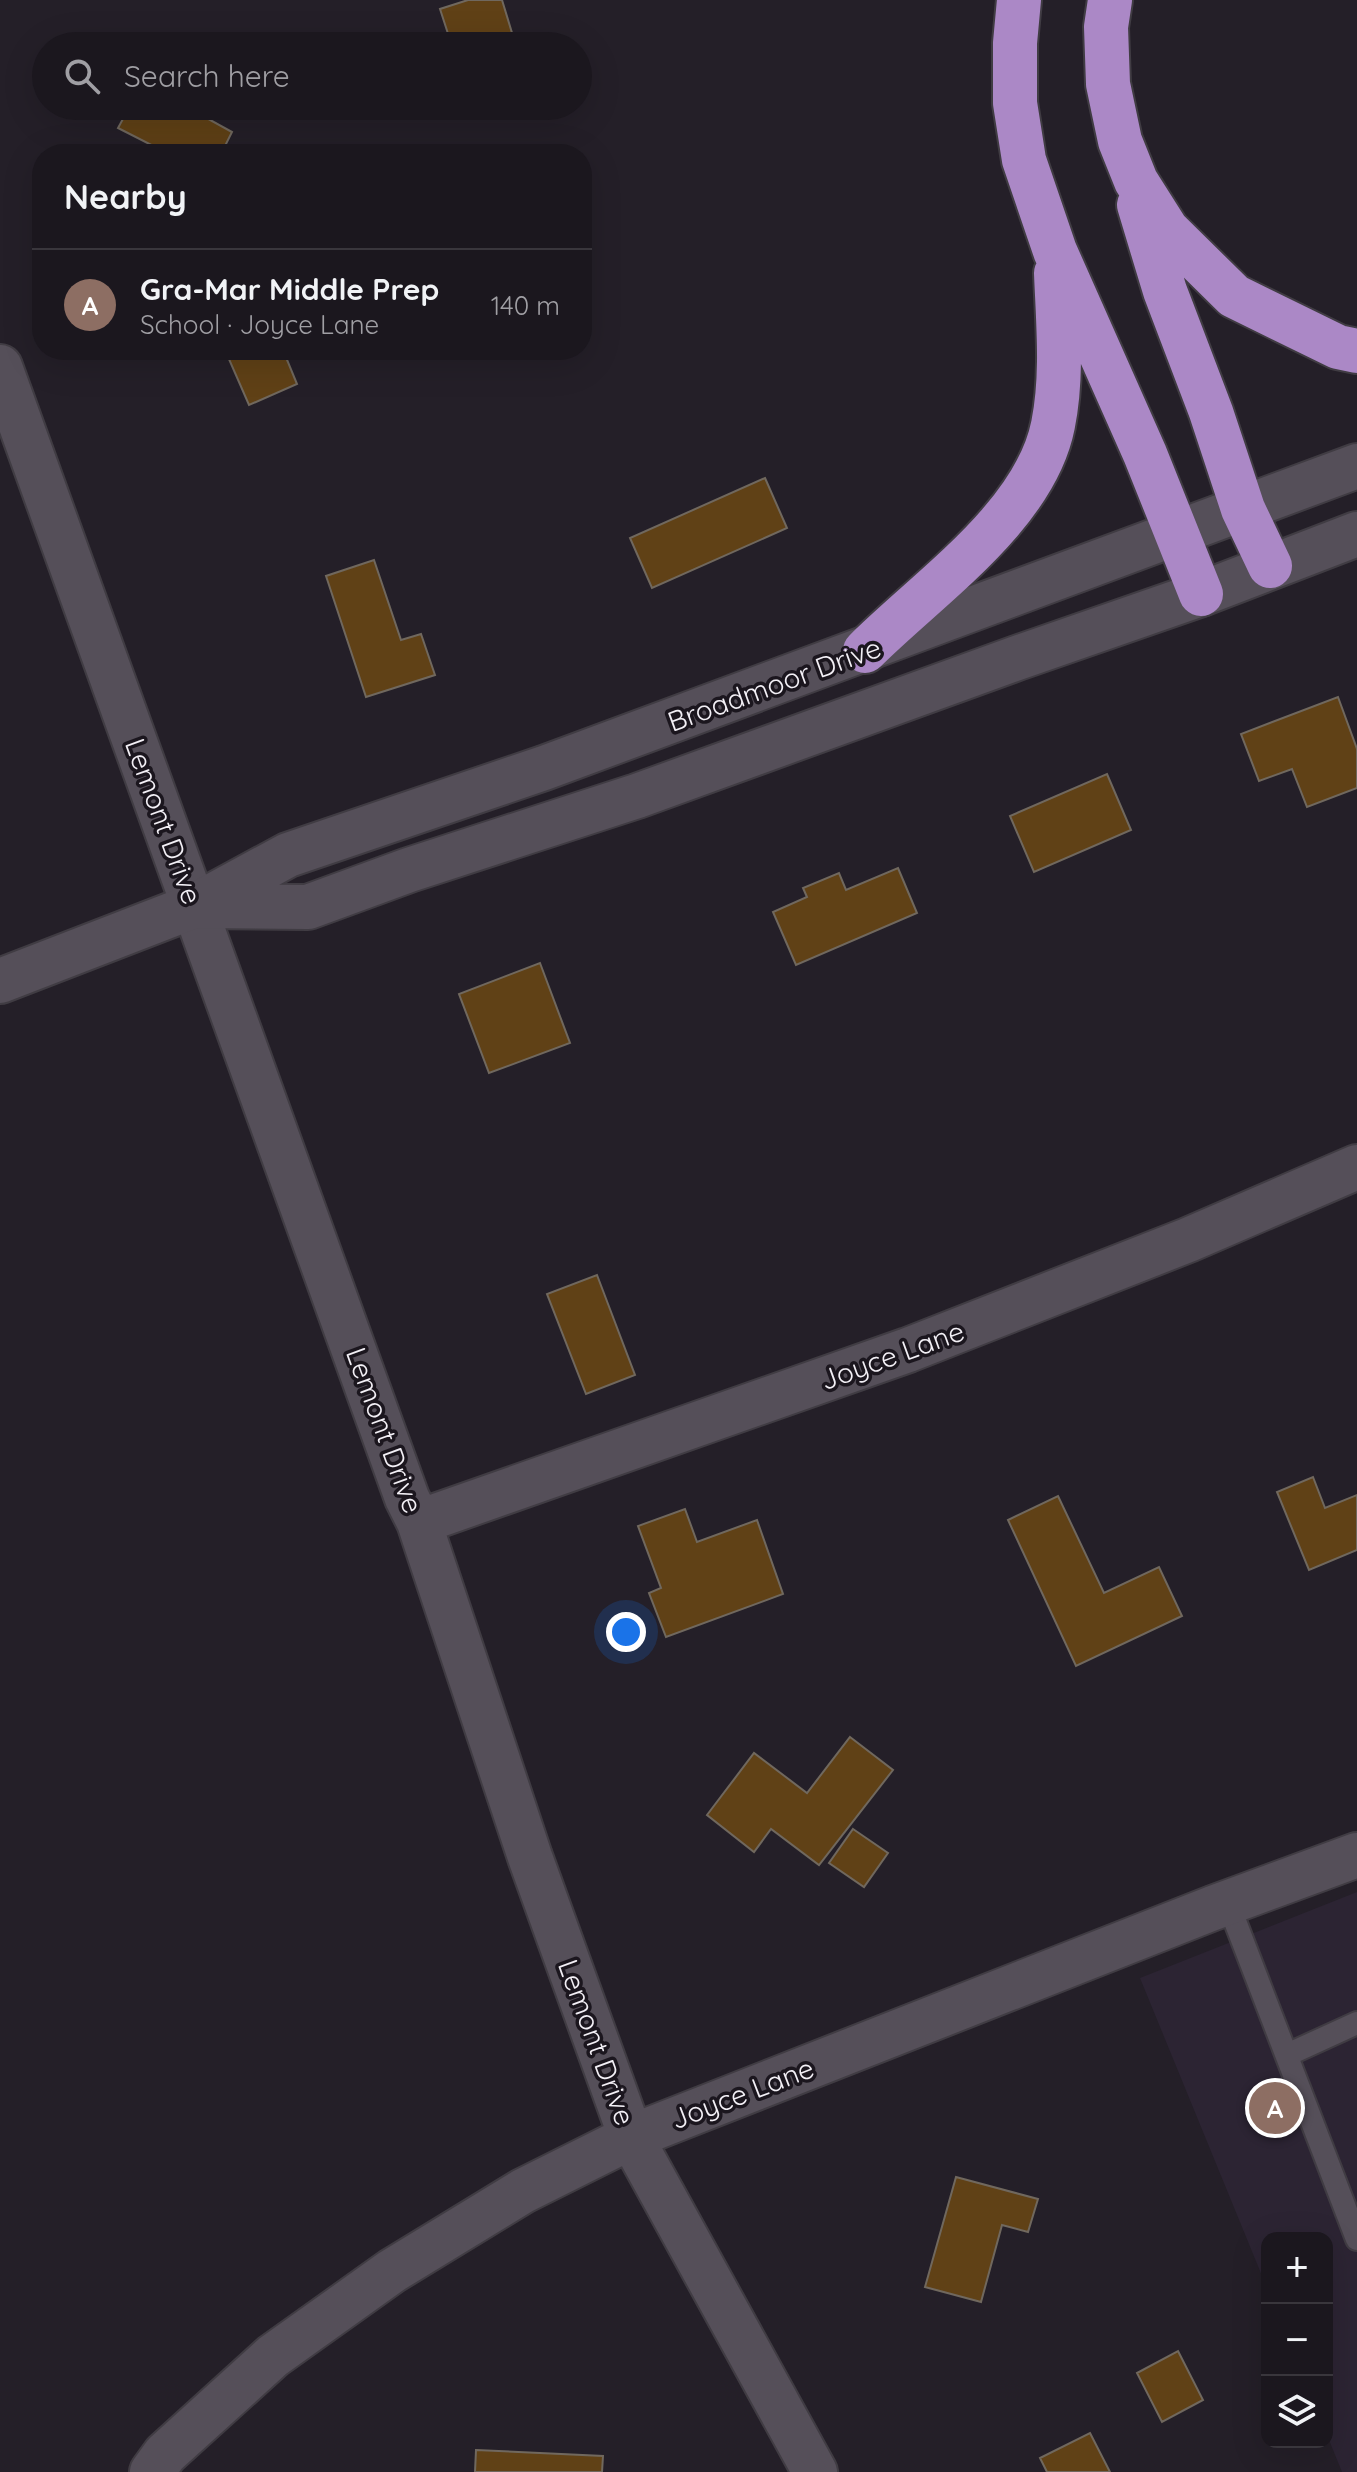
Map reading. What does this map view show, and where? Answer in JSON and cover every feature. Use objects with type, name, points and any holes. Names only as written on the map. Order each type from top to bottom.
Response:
[{"type":"highway","points":[[1019,0],[1015,43],[1017,117],[1024,160],[1055,251],[1145,454],[1201,594]]},
{"type":"highway","points":[[1110,0],[1106,27],[1108,84],[1120,141],[1165,291],[1211,412],[1243,509],[1270,566]]},
{"type":"highway","points":[[1120,141],[1136,181],[1167,230],[1234,296],[1338,347],[1357,351]]},
{"type":"highway","points":[[865,651],[900,615],[983,542],[1020,499],[1040,461],[1052,429],[1057,398],[1059,356],[1055,251]]},
{"type":"street","name":"Lemont Drive","points":[[0,367],[407,1498],[419,1522],[530,1857],[631,2137],[815,2472]]},
{"type":"street","name":"Broadmoor Drive","points":[[0,981],[194,906],[288,855],[544,768],[1357,466]]},
{"type":"street","name":"Broadmoor Drive","points":[[194,906],[308,907],[409,870],[637,796],[1201,594],[1357,534]]},
{"type":"street","name":"Joyce Lane","points":[[419,1522],[908,1350],[1188,1240],[1357,1167]]},
{"type":"street","name":"Joyce Lane","points":[[152,2472],[165,2454],[273,2356],[392,2271],[523,2191],[631,2137],[1357,1855]]},
{"type":"lane","points":[[1228,1903],[1357,2239]]},
{"type":"lane","points":[[1287,2055],[1357,2023]]},
{"type":"shaded area","points":[[1357,1892],[1357,2472],[1342,2472],[1332,2448],[1333,2232],[1261,2232],[1261,2273],[1140,1978]]},
{"type":"building","points":[[468,0],[502,0],[512,32],[447,32],[440,9]]},
{"type":"building","points":[[122,120],[210,120],[232,132],[226,144],[149,144],[118,128]]},
{"type":"building","points":[[229,360],[287,360],[297,384],[249,405]]},
{"type":"building","points":[[765,478],[787,528],[652,588],[630,538]]},
{"type":"building","points":[[374,560],[401,640],[421,634],[435,675],[366,697],[326,576]]},
{"type":"building","points":[[1338,697],[1357,749],[1357,788],[1307,807],[1292,769],[1259,781],[1241,734]]},
{"type":"building","points":[[1107,774],[1131,830],[1034,872],[1010,816]]},
{"type":"building","points":[[898,868],[917,913],[796,965],[773,912],[807,897],[803,888],[839,873],[846,890]]},
{"type":"building","points":[[540,963],[570,1043],[489,1073],[459,994]]},
{"type":"building","points":[[597,1275],[635,1375],[586,1394],[547,1294]]},
{"type":"building","points":[[1313,1477],[1325,1508],[1357,1495],[1357,1550],[1309,1570],[1277,1492]]},
{"type":"building","points":[[1058,1496],[1104,1593],[1159,1567],[1182,1616],[1076,1666],[1008,1520]]},
{"type":"building","points":[[685,1509],[697,1542],[757,1520],[783,1594],[666,1637],[649,1593],[661,1588],[638,1526]]},
{"type":"building","points":[[850,1737],[893,1770],[819,1865],[771,1829],[754,1852],[707,1815],[754,1753],[807,1793]]},
{"type":"building","points":[[853,1829],[888,1853],[864,1887],[829,1863]]},
{"type":"building","points":[[956,2177],[1038,2199],[1028,2232],[1002,2225],[981,2302],[925,2287]]},
{"type":"building","points":[[1178,2351],[1203,2400],[1162,2422],[1137,2373]]},
{"type":"building","points":[[1090,2433],[1110,2472],[1047,2472],[1040,2458]]},
{"type":"building","points":[[476,2450],[603,2456],[602,2472],[475,2472]]},
{"type":"place","name":"Gra-Mar Middle Prep","points":[[1275,2108]]}]
